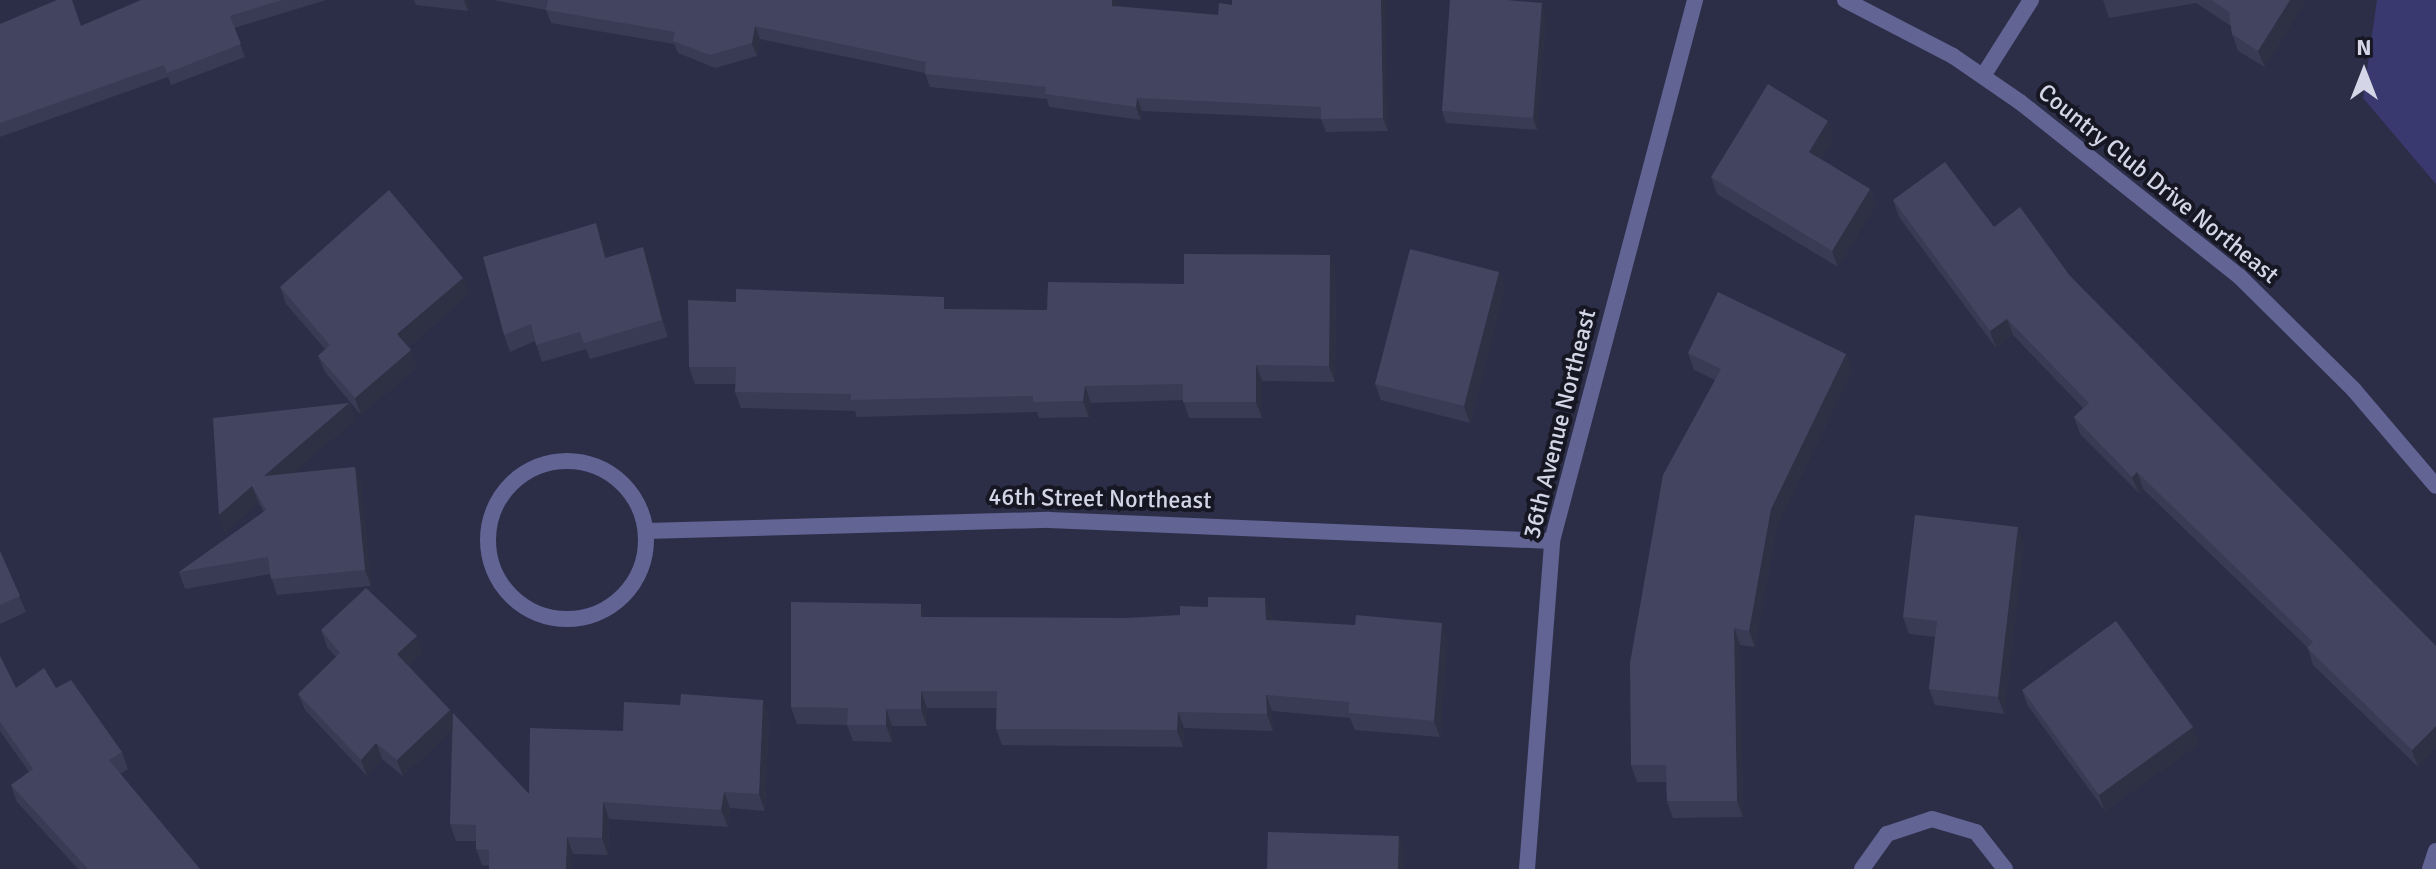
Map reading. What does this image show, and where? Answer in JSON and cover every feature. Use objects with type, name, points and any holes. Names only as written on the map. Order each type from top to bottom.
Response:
[{"type":"street","name":"36th Avenue Northeast","points":[[1527,869],[1552,541],[1695,0]]},
{"type":"street","name":"Country Club Drive Northeast","points":[[1845,0],[1983,76],[2239,276],[2354,390],[2436,486]]},
{"type":"street","points":[[1983,76],[2031,0]]},
{"type":"street","points":[[558,461],[606,470],[632,496],[646,531],[637,579],[622,599],[577,619],[529,610],[495,574],[488,550],[489,525],[513,483],[558,461]]},
{"type":"street","name":"46th Street Northeast","points":[[646,531],[1049,520],[1552,541]]},
{"type":"street","points":[[1862,869],[1887,834],[1932,819],[1976,832],[2005,869]]},
{"type":"street","points":[[2430,869],[2436,851]]},
{"type":"shaded area","points":[[2377,0],[2436,0],[2436,184],[2363,98]]},
{"type":"building","points":[[57,0],[72,0],[81,26],[141,0],[282,0],[230,16],[241,44],[167,73],[164,65],[0,123],[0,24]]},
{"type":"building","points":[[548,0],[1112,0],[1112,6],[1218,15],[1219,3],[1232,5],[1232,0],[1381,0],[1383,118],[1321,119],[1321,107],[1137,98],[1136,107],[1045,94],[1046,87],[925,74],[926,62],[755,26],[752,43],[710,55],[673,41],[675,32],[546,10]]},
{"type":"building","points":[[1450,0],[1542,3],[1533,118],[1442,111]]},
{"type":"building","points":[[2211,0],[2290,0],[2258,51],[2232,34],[2229,12]]},
{"type":"building","points":[[1768,84],[1828,121],[1809,152],[1870,189],[1832,251],[1711,177]]},
{"type":"building","points":[[1945,162],[1994,227],[2020,207],[2070,276],[2436,646],[2436,726],[2412,750],[2307,648],[2313,642],[2137,472],[2132,477],[2074,417],[2089,403],[2007,319],[1990,331],[1893,200]]},
{"type":"building","points":[[389,190],[463,278],[397,334],[411,350],[355,398],[318,356],[330,345],[280,287]]},
{"type":"building","points":[[596,223],[605,258],[643,247],[662,320],[584,343],[580,332],[536,345],[531,324],[504,335],[483,257]]},
{"type":"building","points":[[1410,249],[1499,272],[1464,406],[1375,384]]},
{"type":"building","points":[[1184,254],[1330,255],[1329,366],[1256,365],[1256,402],[1183,402],[1183,384],[1085,386],[1083,401],[1033,402],[1033,396],[851,400],[851,394],[735,392],[736,367],[689,367],[688,300],[736,302],[736,289],[944,297],[944,309],[1047,310],[1048,282],[1184,284]]},
{"type":"building","points":[[1718,292],[1846,354],[1771,509],[1749,631],[1734,628],[1737,801],[1667,801],[1666,765],[1631,765],[1630,663],[1663,475],[1721,369],[1688,353]]},
{"type":"building","points":[[349,403],[264,476],[355,467],[365,570],[271,579],[268,557],[179,572],[266,510],[252,486],[219,515],[213,418]]},
{"type":"building","points":[[1915,515],[2018,527],[1998,697],[1929,689],[1937,621],[1903,617]]},
{"type":"building","points":[[0,551],[20,596],[0,605]]},
{"type":"building","points":[[366,588],[417,636],[397,654],[450,710],[397,760],[376,743],[361,760],[298,694],[340,653],[321,630]]},
{"type":"building","points":[[1208,597],[1265,598],[1266,620],[1355,625],[1356,615],[1442,623],[1434,721],[1349,713],[1349,702],[1266,695],[1267,714],[1178,712],[1177,730],[996,729],[997,691],[921,691],[921,709],[886,709],[886,725],[847,725],[848,708],[791,707],[791,602],[921,604],[921,617],[1126,618],[1180,615],[1180,606],[1208,607]]},
{"type":"building","points":[[2116,621],[2193,727],[2099,795],[2022,690]]},
{"type":"building","points":[[0,656],[16,688],[44,668],[56,688],[71,680],[122,752],[109,760],[200,869],[88,869],[11,785],[33,769],[0,722]]},
{"type":"building","points":[[681,694],[763,700],[759,794],[724,792],[721,810],[603,802],[602,838],[567,837],[566,869],[489,869],[489,850],[476,849],[476,825],[450,824],[453,713],[529,794],[530,728],[623,731],[624,702],[680,705]]},
{"type":"building","points":[[1268,832],[1399,836],[1398,869],[1267,869]]}]
